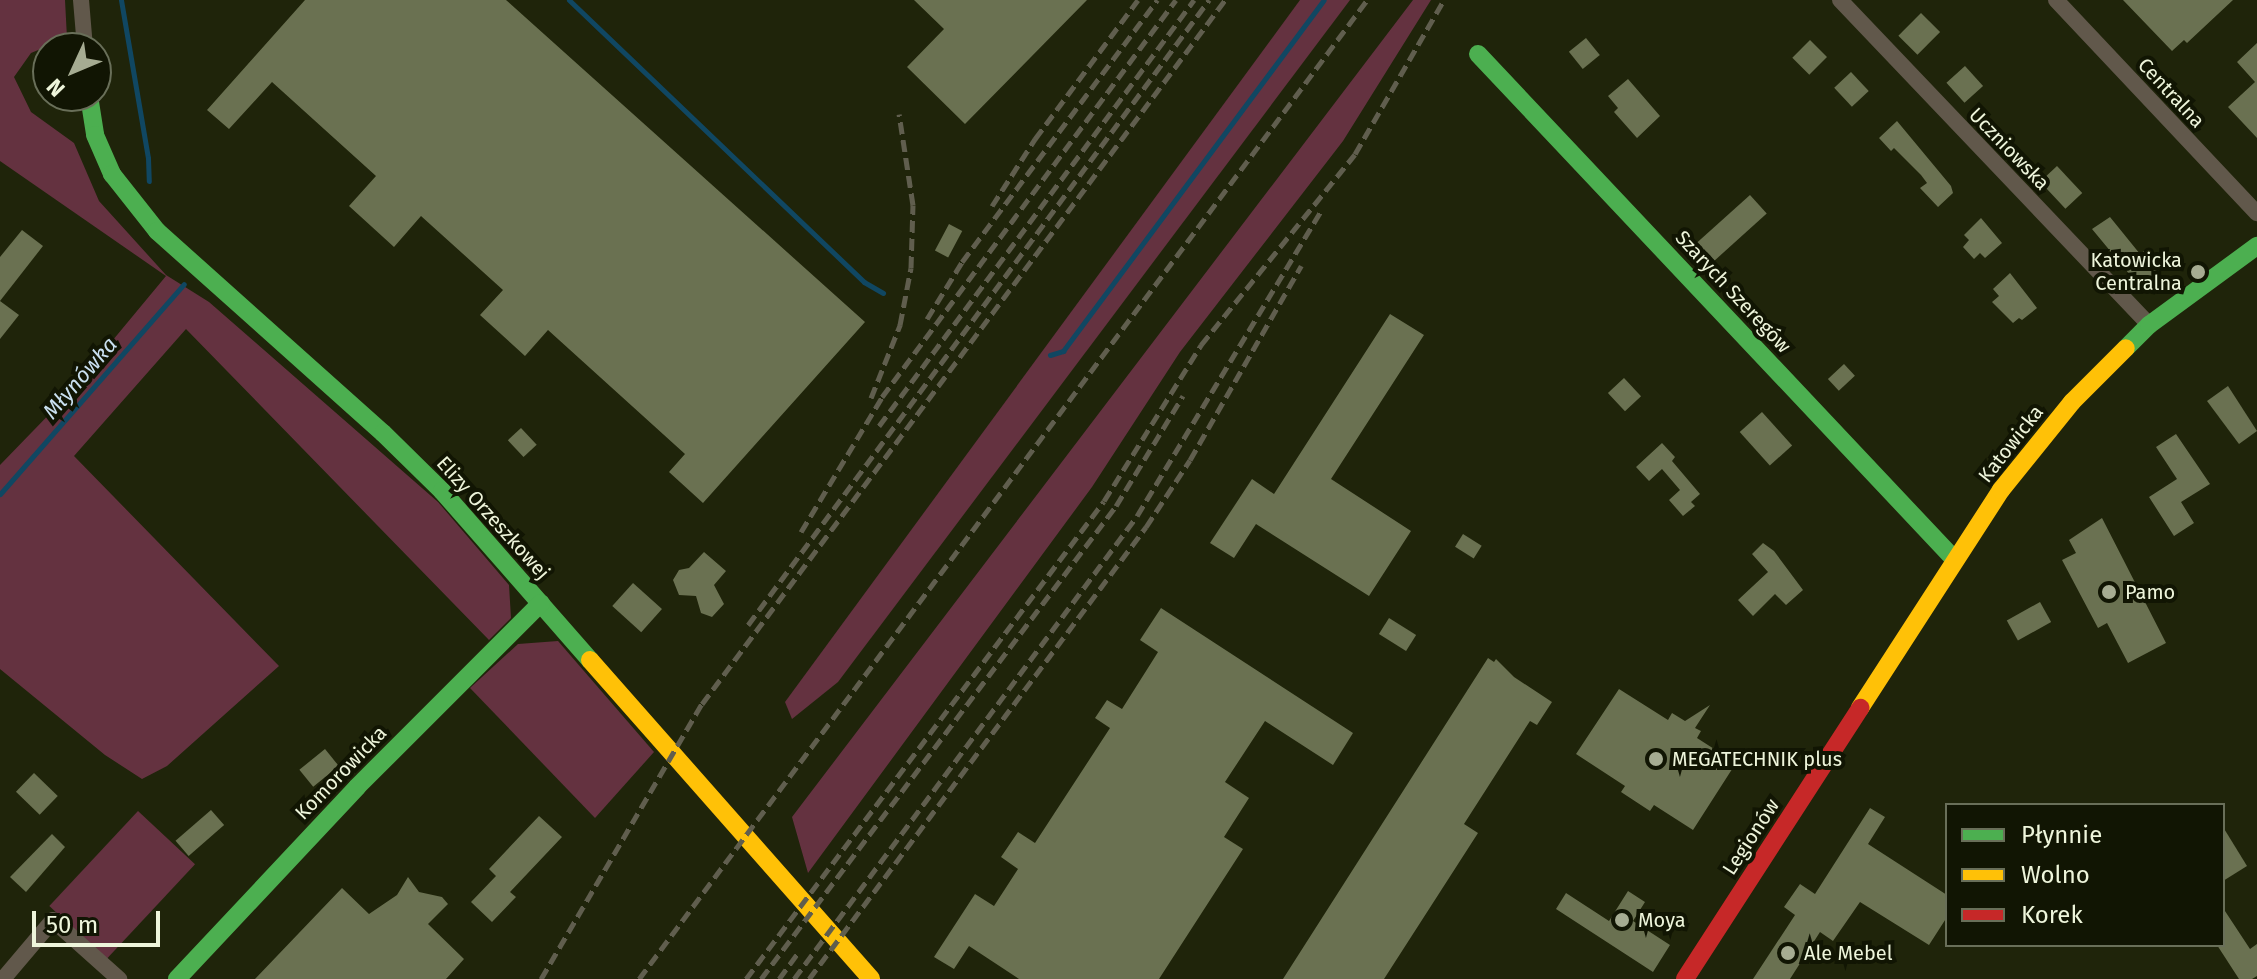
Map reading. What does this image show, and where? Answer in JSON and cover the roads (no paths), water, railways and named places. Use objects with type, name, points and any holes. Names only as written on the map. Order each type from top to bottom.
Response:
[{"type":"street","points":[[81,0],[84,32]]},
{"type":"street","name":"Uczniowska","points":[[1840,0],[2149,325]]},
{"type":"street","name":"Centralna","points":[[2056,0],[2257,213]]},
{"type":"street","name":"Szarych Szeregów","points":[[1478,54],[1955,560]]},
{"type":"street","name":"Elizy Orzeszkowej","points":[[91,112],[95,135],[112,174],[157,231],[383,433],[442,491],[871,979]]},
{"type":"street","name":"Katowicka","points":[[1854,719],[2001,490],[2072,402],[2149,325],[2257,246]]},
{"type":"street","name":"Komorowicka","points":[[177,979],[357,787],[541,603]]},
{"type":"street","name":"Legionów","points":[[1685,979],[1854,719]]},
{"type":"street","points":[[3,979],[53,920],[119,979]]},
{"type":"waterway","name":"Młynówka","points":[[121,0],[148,158],[149,181]]},
{"type":"waterway","points":[[569,0],[864,282],[883,293]]},
{"type":"waterway","points":[[1050,355],[1063,351],[1324,0]]},
{"type":"waterway","name":"Młynówka","points":[[0,494],[184,284]]},
{"type":"railway","points":[[992,206],[1035,139],[1138,0]]},
{"type":"railway","points":[[927,319],[962,262],[1157,0]]},
{"type":"railway","points":[[801,532],[882,397],[1176,0]]},
{"type":"railway","points":[[879,426],[1194,0]]},
{"type":"railway","points":[[748,625],[1209,0]]},
{"type":"railway","points":[[541,979],[702,704],[1225,0]]},
{"type":"railway","points":[[639,979],[1367,0]]},
{"type":"railway","points":[[746,979],[1104,501],[1201,345],[1355,154],[1444,0]]},
{"type":"railway","points":[[871,398],[900,325],[911,268],[913,205],[899,114]]},
{"type":"railway","points":[[794,979],[1137,516],[1322,209]]},
{"type":"railway","points":[[809,979],[1146,527],[1190,460],[1301,266]]},
{"type":"railway","points":[[761,979],[1116,506],[1183,396]]},
{"type":"railway","points":[[779,979],[798,953]]},
{"type":"place","name":"Katowicka Centralna","points":[[2198,272]]},
{"type":"place","name":"Pamo","points":[[2109,592]]},
{"type":"place","name":"MEGATECHNIK plus","points":[[1656,759]]},
{"type":"place","name":"Moya","points":[[1622,920]]},
{"type":"place","name":"Ale Mebel","points":[[1788,953]]}]
